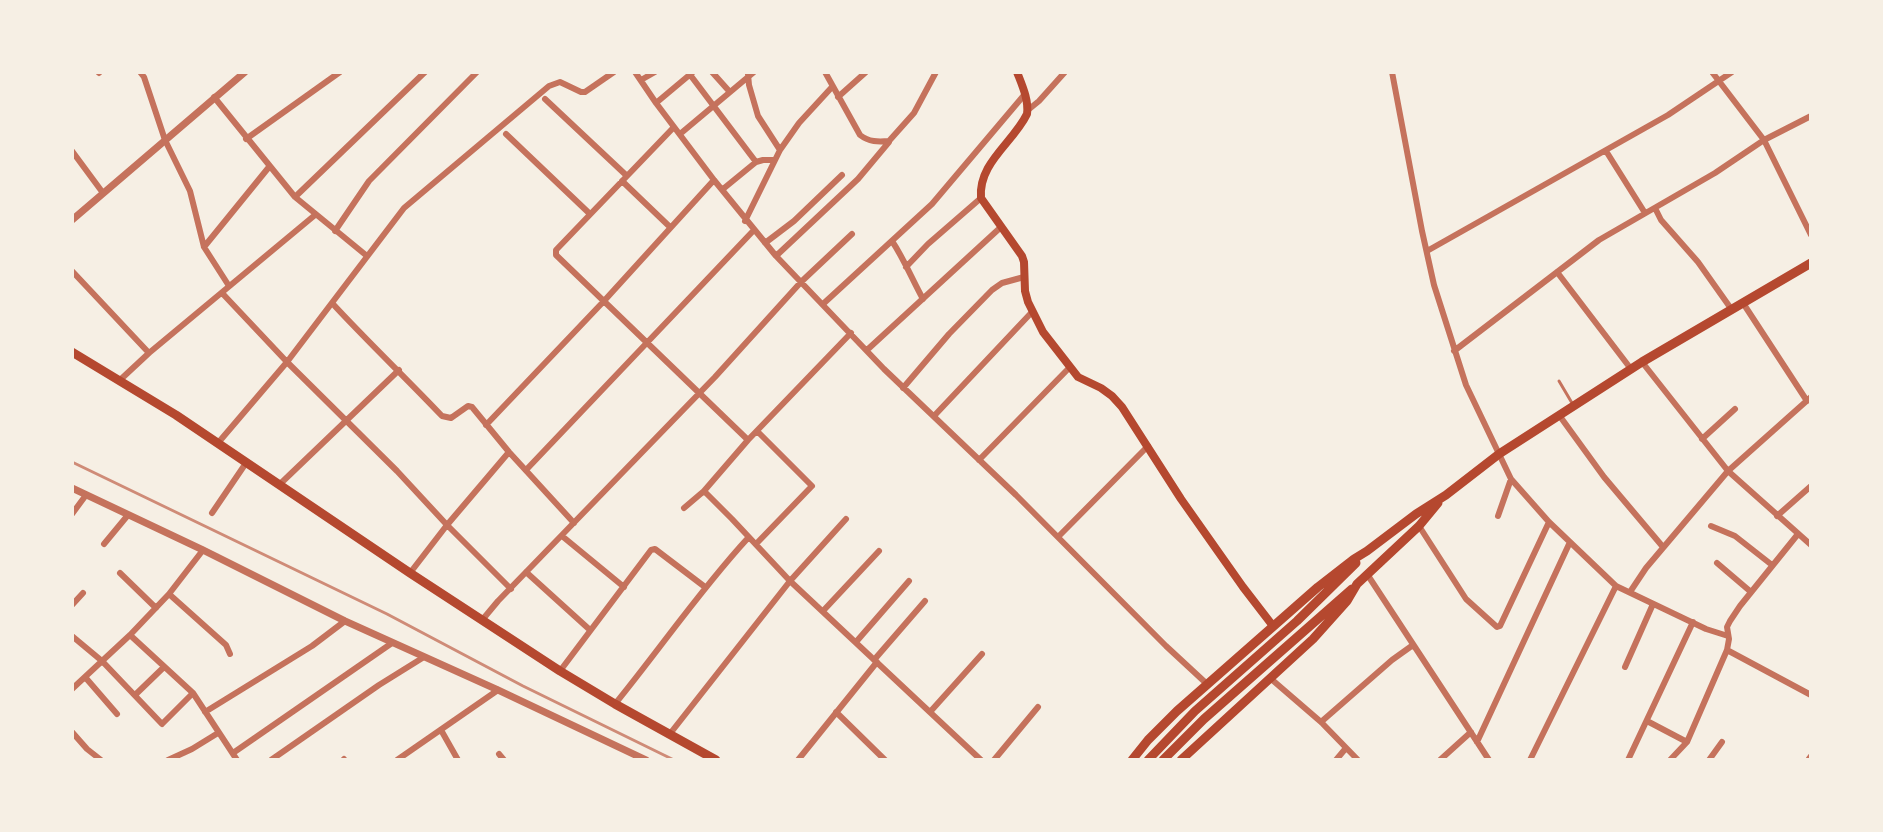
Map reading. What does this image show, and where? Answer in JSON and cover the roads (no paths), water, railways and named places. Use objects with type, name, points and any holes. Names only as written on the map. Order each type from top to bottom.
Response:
[{"type":"main road","points":[[1017,72],[1028,110],[1024,120],[985,171],[980,186],[981,198],[1022,256],[1025,291],[1032,312],[1069,368],[1078,377],[1112,396],[1122,407],[1190,511],[1273,626]]},
{"type":"main road","points":[[1132,760],[1148,740],[1207,684],[1354,559],[1499,454],[1559,415],[1642,362],[1811,263]]},
{"type":"main road","points":[[72,352],[218,443],[560,671],[716,760]]},
{"type":"main road","points":[[1163,760],[1204,719],[1419,526],[1446,495]]},
{"type":"main road","points":[[1148,760],[1195,711],[1305,613],[1367,551]]},
{"type":"main road","points":[[1181,760],[1313,639],[1337,614],[1357,584]]},
{"type":"street","points":[[140,72],[165,140],[190,191],[204,247],[229,286]]},
{"type":"street","points":[[72,220],[245,72]]},
{"type":"street","points":[[246,139],[340,72]]},
{"type":"street","points":[[295,197],[425,72]]},
{"type":"street","points":[[335,231],[369,181],[477,72]]},
{"type":"street","points":[[218,443],[287,362],[404,208],[549,86],[560,82],[585,92],[614,72]]},
{"type":"street","points":[[635,72],[745,221],[776,256],[903,388],[1207,684]]},
{"type":"street","points":[[641,80],[655,72]]},
{"type":"street","points":[[712,72],[729,91]]},
{"type":"street","points":[[825,72],[860,135],[878,142],[889,141]]},
{"type":"street","points":[[838,97],[866,72]]},
{"type":"street","points":[[776,256],[858,179],[914,113],[936,72]]},
{"type":"street","points":[[1392,72],[1434,285],[1466,385],[1511,479],[1549,522],[1616,586],[1728,636]]},
{"type":"street","points":[[1712,72],[1764,140],[1811,235]]},
{"type":"street","points":[[1427,251],[1668,115],[1732,72]]},
{"type":"street","points":[[656,103],[690,73],[756,162]]},
{"type":"street","points":[[748,440],[556,255],[556,250],[624,179],[677,131],[750,73]]},
{"type":"street","points":[[750,73],[749,85],[758,116],[780,150]]},
{"type":"street","points":[[1028,110],[1062,74]]},
{"type":"street","points":[[745,221],[780,150],[799,123],[832,87]]},
{"type":"street","points":[[823,304],[932,204],[1025,94]]},
{"type":"street","points":[[214,97],[295,197],[367,256]]},
{"type":"street","points":[[545,99],[670,227]]},
{"type":"street","points":[[1454,351],[1599,240],[1715,173],[1764,140],[1811,116]]},
{"type":"street","points":[[506,134],[590,214]]},
{"type":"street","points":[[72,151],[103,193]]},
{"type":"street","points":[[1606,151],[1645,213]]},
{"type":"street","points":[[723,189],[756,162],[774,160]]},
{"type":"street","points":[[204,247],[269,167]]},
{"type":"street","points":[[765,243],[794,221],[842,175]]},
{"type":"street","points":[[486,425],[714,180]]},
{"type":"street","points":[[906,267],[981,198]]},
{"type":"street","points":[[1655,208],[1661,220],[1698,262],[1732,310]]},
{"type":"street","points":[[120,380],[315,215]]},
{"type":"street","points":[[867,350],[1001,227]]},
{"type":"street","points":[[526,470],[754,230]]},
{"type":"street","points":[[483,619],[801,282],[852,234]]},
{"type":"street","points":[[892,241],[923,299]]},
{"type":"street","points":[[72,271],[149,353]]},
{"type":"street","points":[[1557,272],[1631,369]]},
{"type":"street","points":[[903,388],[992,290],[1002,283],[1024,277]]},
{"type":"street","points":[[222,293],[511,589]]},
{"type":"street","points":[[332,303],[377,352],[446,418],[470,406],[574,523]]},
{"type":"street","points":[[1630,592],[1663,547],[1728,471],[1809,399],[1743,303]]},
{"type":"street","points":[[934,416],[1032,312]]},
{"type":"street","points":[[684,508],[704,491],[748,440],[851,333]]},
{"type":"street","points":[[1642,362],[1728,471],[1811,545]]},
{"type":"street","points":[[979,460],[1069,368]]},
{"type":"street","points":[[279,485],[399,370]]},
{"type":"street","points":[[1702,439],[1735,409]]},
{"type":"street","points":[[1559,415],[1604,477],[1663,547]]},
{"type":"street","points":[[756,544],[812,486],[757,431]]},
{"type":"street","points":[[1058,537],[1148,446]]},
{"type":"street","points":[[410,573],[509,452]]},
{"type":"street","points":[[212,513],[246,463]]},
{"type":"street","points":[[1498,516],[1511,479]]},
{"type":"street","points":[[1777,516],[1811,486]]},
{"type":"street","points":[[72,488],[345,621],[646,760]]},
{"type":"street","points":[[704,491],[790,581],[981,760]]},
{"type":"street","points":[[72,514],[86,495]]},
{"type":"street","points":[[104,544],[128,515]]},
{"type":"street","points":[[669,735],[790,581],[846,519]]},
{"type":"street","points":[[1419,526],[1466,599],[1497,627],[1549,522]]},
{"type":"street","points":[[1711,526],[1735,536],[1772,565]]},
{"type":"street","points":[[1670,760],[1687,742],[1727,650],[1730,621],[1798,534]]},
{"type":"street","points":[[562,536],[624,587]]},
{"type":"street","points":[[615,704],[705,587],[748,538]]},
{"type":"street","points":[[1477,742],[1570,542]]},
{"type":"street","points":[[560,671],[651,550],[655,549],[705,587]]},
{"type":"street","points":[[72,689],[156,608],[203,550]]},
{"type":"street","points":[[823,611],[879,551]]},
{"type":"street","points":[[1717,563],[1751,592]]},
{"type":"street","points":[[526,572],[590,630]]},
{"type":"street","points":[[120,573],[156,608]]},
{"type":"street","points":[[1367,574],[1489,760]]},
{"type":"street","points":[[856,642],[909,581]]},
{"type":"street","points":[[1530,760],[1616,586]]},
{"type":"street","points":[[72,605],[83,593]]},
{"type":"street","points":[[169,594],[226,645],[230,654]]},
{"type":"street","points":[[798,760],[925,601]]},
{"type":"street","points":[[1625,667],[1653,604]]},
{"type":"street","points":[[205,712],[312,646],[345,621]]},
{"type":"street","points":[[1628,760],[1693,622]]},
{"type":"street","points":[[130,635],[193,693],[235,756],[392,643]]},
{"type":"street","points":[[72,636],[102,661],[162,724],[193,693]]},
{"type":"street","points":[[1321,722],[1413,645]]},
{"type":"street","points":[[1727,650],[1811,695]]},
{"type":"street","points":[[930,712],[982,654]]},
{"type":"street","points":[[271,760],[424,657]]},
{"type":"street","points":[[135,695],[164,667]]},
{"type":"street","points":[[85,677],[117,714]]},
{"type":"street","points":[[1270,678],[1321,722],[1358,760]]},
{"type":"street","points":[[397,760],[498,690]]},
{"type":"street","points":[[994,760],[1038,707]]},
{"type":"street","points":[[836,712],[885,760]]},
{"type":"street","points":[[1647,721],[1687,742]]},
{"type":"street","points":[[441,730],[458,760]]},
{"type":"street","points":[[72,732],[101,760]]},
{"type":"street","points":[[1440,760],[1471,732]]},
{"type":"street","points":[[168,760],[218,733]]},
{"type":"street","points":[[1709,760],[1722,742]]},
{"type":"street","points":[[1336,760],[1346,748]]},
{"type":"lane","points":[[1559,381],[1574,406]]},
{"type":"railway","points":[[72,462],[387,614],[523,686],[674,760]]}]
